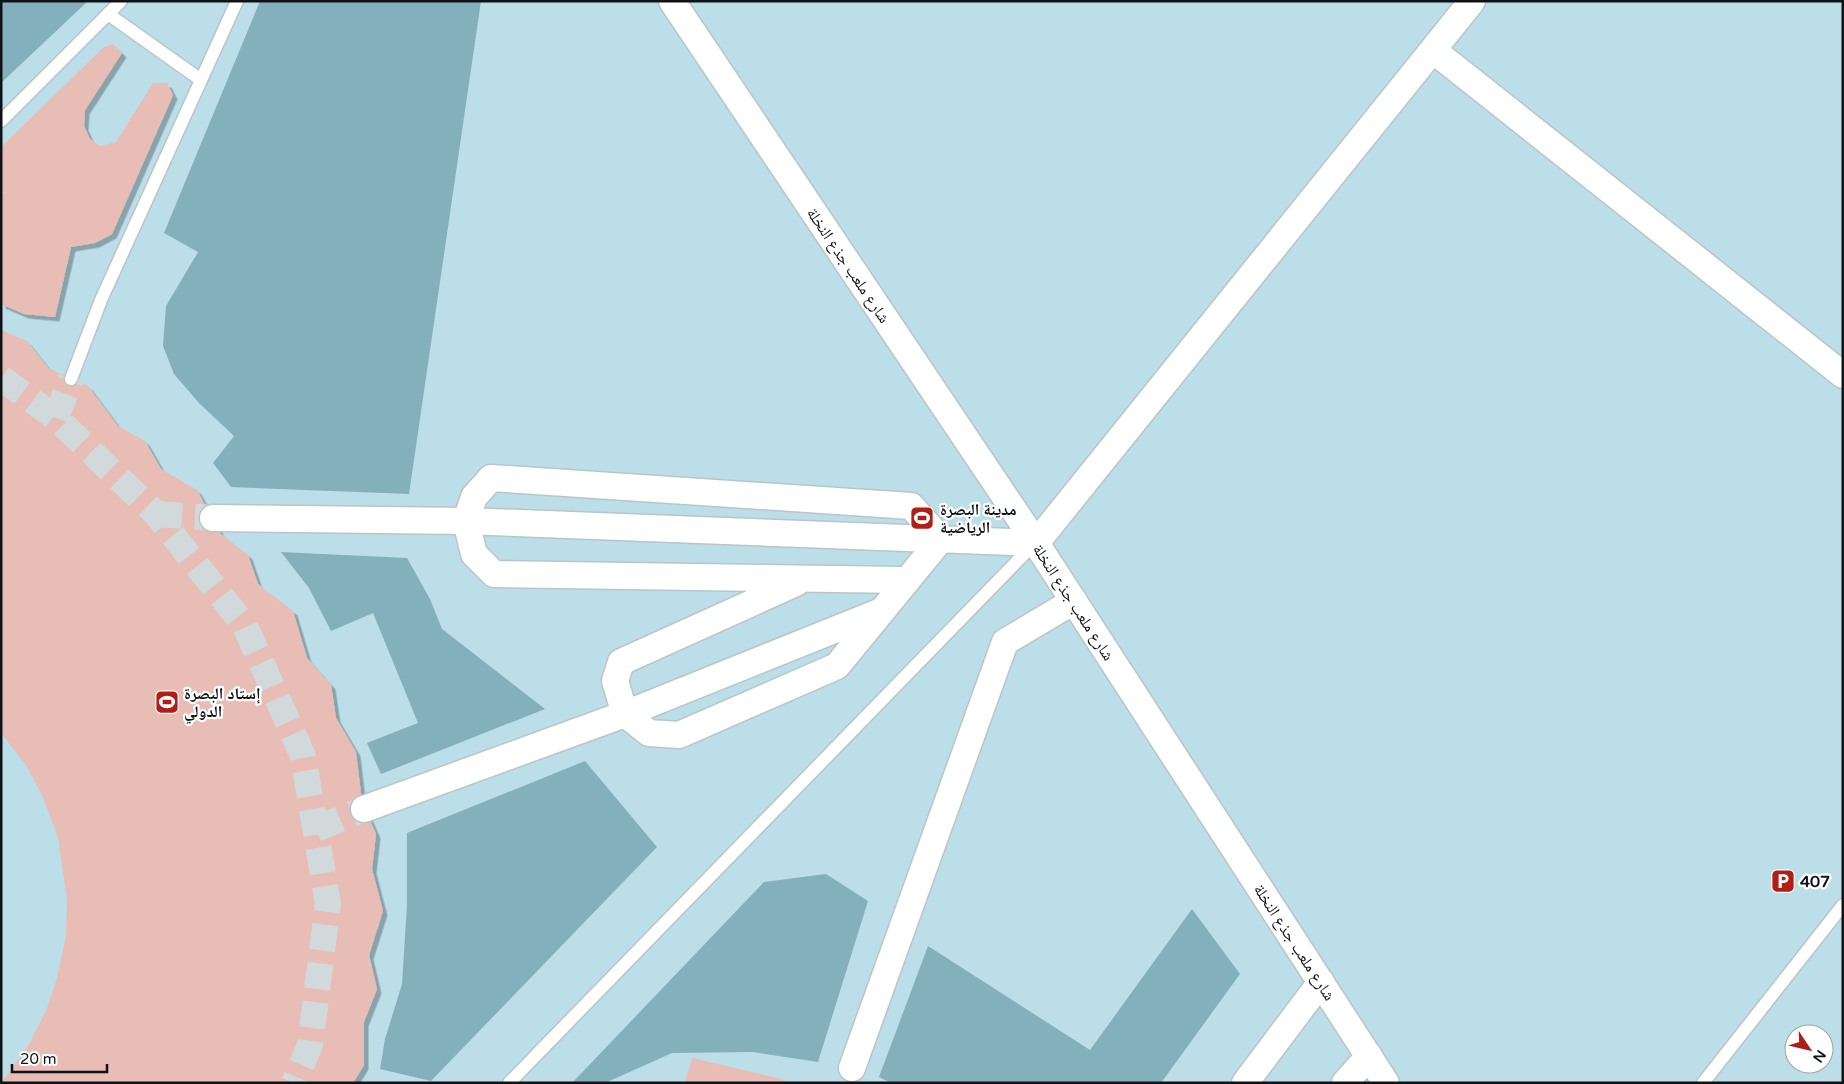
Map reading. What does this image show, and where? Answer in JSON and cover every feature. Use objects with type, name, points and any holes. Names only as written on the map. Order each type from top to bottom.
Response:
[{"type":"street","name":"شارع ملعب جذع النخلة","points":[[672,1],[1036,543],[1386,1083]]},
{"type":"street","points":[[212,518],[466,521],[1036,543],[1434,51],[1472,1]]},
{"type":"street","points":[[1434,51],[1843,375]]},
{"type":"street","points":[[907,580],[802,580],[494,574],[474,554],[466,521],[474,497],[491,478],[911,506],[941,539]]},
{"type":"street","points":[[802,580],[621,662],[615,681],[625,714],[649,733],[680,735],[837,666],[941,539]]},
{"type":"street","points":[[852,1068],[1005,642],[1074,601]]},
{"type":"street","points":[[364,809],[625,714],[882,610]]},
{"type":"street","points":[[1245,1083],[1321,982]]},
{"type":"street","points":[[1345,1083],[1369,1056]]},
{"type":"lane","points":[[1,121],[120,1]]},
{"type":"lane","points":[[71,379],[101,300],[237,1]]},
{"type":"lane","points":[[108,14],[201,80]]},
{"type":"lane","points":[[508,1083],[1036,543]]},
{"type":"lane","points":[[1703,1083],[1843,905]]},
{"type":"shaded area","name":"مدينة البصرة الرياضية","points":[[1,1],[1843,1],[1843,1083],[1,1083]]},
{"type":"shaded area","points":[[1,1],[88,1],[1,83]]},
{"type":"shaded area","points":[[260,1],[481,1],[409,494],[231,487],[213,463],[234,436],[199,403],[174,374],[163,346],[166,306],[198,252],[164,233]]},
{"type":"shaded area","points":[[281,552],[407,558],[430,599],[442,629],[545,709],[381,774],[367,743],[418,723],[373,613],[331,631],[309,588]]},
{"type":"shaded area","points":[[585,761],[657,847],[431,1081],[380,1069],[385,1039],[402,984],[407,905],[407,833]]},
{"type":"shaded area","points":[[826,874],[868,901],[818,1062],[753,1052],[672,1053],[605,1083],[572,1083],[764,882]]},
{"type":"shaded area","points":[[1192,909],[1240,974],[1161,1083],[891,1083],[879,1077],[928,946],[1090,1050]]},
{"type":"building","points":[[113,44],[122,53],[85,110],[84,126],[90,139],[100,146],[116,142],[153,83],[167,83],[173,95],[112,234],[95,243],[71,247],[55,317],[24,314],[1,304],[1,195],[4,193],[1,186],[1,147],[104,47]]},
{"type":"building","name":"إستاد البصرة الدولي","points":[[1,330],[27,341],[48,368],[88,386],[118,426],[145,441],[161,469],[197,490],[221,534],[248,555],[258,584],[293,611],[307,658],[331,685],[336,718],[356,752],[362,802],[376,834],[372,869],[383,911],[369,955],[377,989],[364,1022],[364,1065],[353,1083],[1,1083],[28,1046],[46,1011],[57,978],[66,935],[67,900],[58,837],[42,795],[26,765],[1,733]]},
{"type":"building","points":[[692,1058],[778,1078],[791,1083],[685,1083]]},
{"type":"tunnel","points":[[1,378],[56,418],[156,514],[245,626],[303,756],[328,904],[310,1045],[294,1083]]},
{"type":"tunnel","points":[[56,418],[71,379]]},
{"type":"tunnel","points":[[156,514],[213,518]]},
{"type":"tunnel","points":[[316,829],[364,809]]},
{"type":"place","name":"مدينة البصرة الرياضية","points":[[922,518]]},
{"type":"place","name":"إستاد البصرة الدولي","points":[[167,702]]},
{"type":"place","name":"407","points":[[1783,881]]}]
